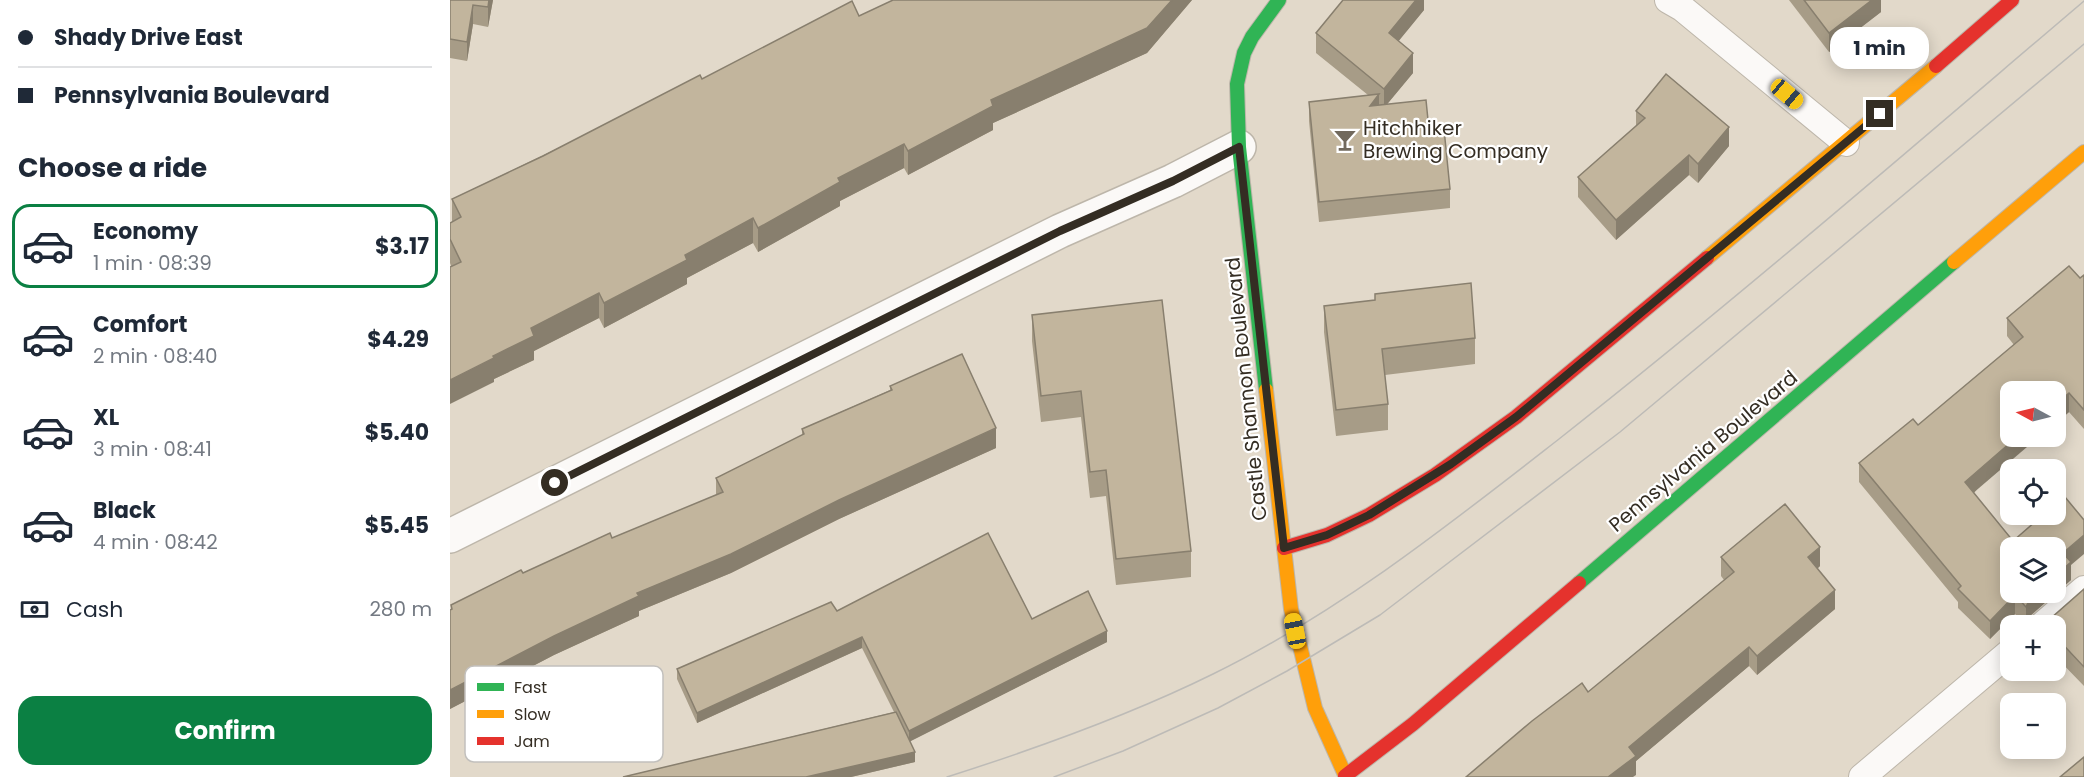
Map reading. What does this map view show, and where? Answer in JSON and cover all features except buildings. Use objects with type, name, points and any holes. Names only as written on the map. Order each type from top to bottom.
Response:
[{"type":"street","name":"Castle Shannon Boulevard","points":[[1279,0],[1259,23],[1244,49],[1236,76],[1239,147],[1284,548],[1299,654],[1315,708],[1346,777]]},
{"type":"street","points":[[1284,548],[1327,535],[1369,515],[1444,469],[1516,417],[1846,143],[2012,0]]},
{"type":"street","points":[[450,536],[1050,236],[1239,147]]},
{"type":"street","name":"Pennsylvania Boulevard","points":[[1346,777],[1422,716],[2084,152]]},
{"type":"lane","points":[[1668,0],[1682,8],[1846,143]]},
{"type":"lane","points":[[2054,615],[2084,589]]},
{"type":"lane","points":[[1862,777],[2000,660]]},
{"type":"tram line","points":[[947,777],[1015,755],[1148,704],[1259,650],[1349,595],[1435,535],[1626,386],[1823,223],[2084,1]]},
{"type":"tram line","points":[[1054,777],[1123,751],[1218,708],[1287,671],[1380,615],[1620,432],[2084,44]]},
{"type":"traffic: fast","points":[[1266,390],[1239,147],[1237,84],[1244,53],[1252,37],[1279,0]]},
{"type":"traffic: fast","points":[[1579,583],[1954,262]]},
{"type":"traffic: slow","points":[[1707,258],[1936,66]]},
{"type":"traffic: slow","points":[[1954,262],[2084,152]]},
{"type":"traffic: slow","points":[[1266,390],[1291,609],[1315,708],[1346,777]]},
{"type":"traffic: jam","points":[[1936,66],[2012,0]]},
{"type":"traffic: jam","points":[[1284,548],[1327,535],[1369,515],[1435,475],[1516,417],[1707,258]]},
{"type":"traffic: jam","points":[[1345,776],[1413,724],[1579,583]]},
{"type":"place","name":"Hitchhiker Brewing Company","points":[[1345,140]]},
{"type":"route","points":[[555,483],[1060,231],[1173,181],[1239,147],[1284,548],[1327,535],[1369,515],[1435,475],[1516,417],[1880,114]]}]
